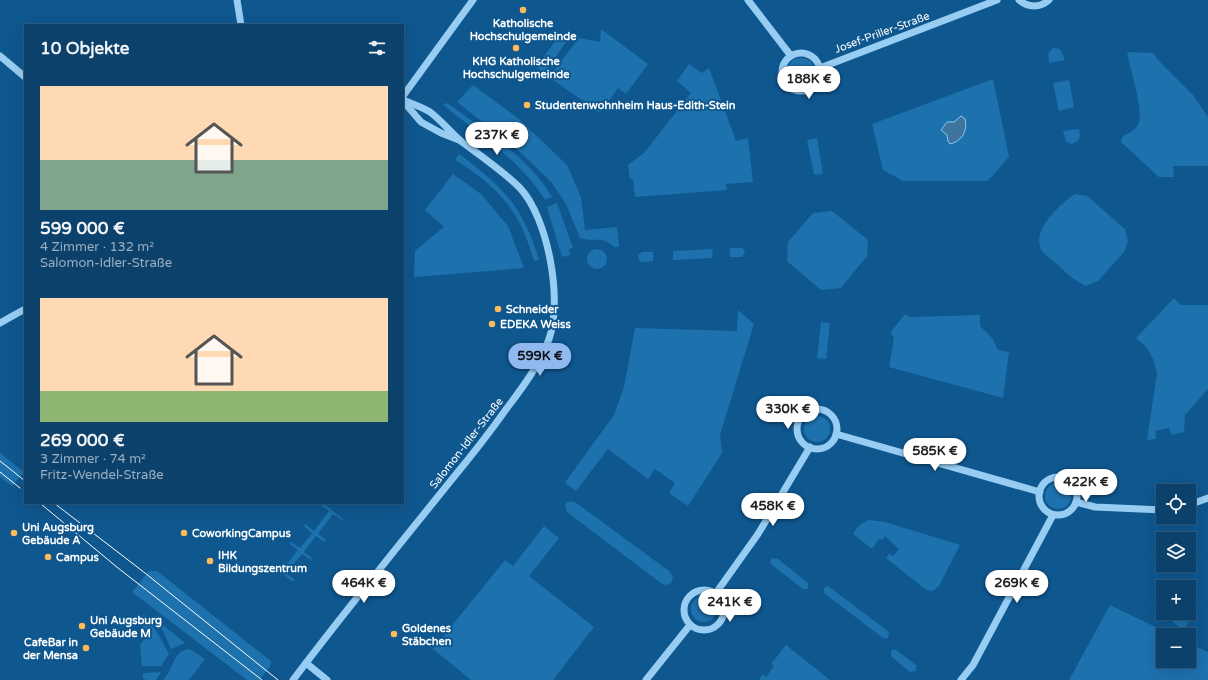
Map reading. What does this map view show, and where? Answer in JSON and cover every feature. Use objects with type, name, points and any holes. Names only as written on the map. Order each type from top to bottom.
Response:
[{"type":"street","points":[[237,0],[241,24]]},
{"type":"street","points":[[404,95],[473,0]]},
{"type":"street","points":[[748,0],[791,56]]},
{"type":"street","name":"Josef-Priller-Straße","points":[[820,68],[997,0]]},
{"type":"street","points":[[1019,0],[1029,6],[1042,5],[1049,0]]},
{"type":"street","points":[[796,54],[808,54],[818,62],[820,68],[821,74],[819,81],[815,86],[803,92],[797,91],[787,85],[783,80],[782,73],[786,61],[791,56],[796,54]]},
{"type":"street","points":[[0,56],[24,76]]},
{"type":"street","name":"Salomon-Idler-Straße","points":[[293,680],[488,435],[525,384],[549,338],[555,294],[552,268],[539,222],[531,205],[520,188],[485,158],[460,140],[446,125],[429,112],[404,100]]},
{"type":"street","name":"Salomon-Idler-Straße","points":[[404,101],[421,122],[441,134],[460,140]]},
{"type":"street","points":[[0,323],[24,310]]},
{"type":"street","points":[[818,410],[829,413],[836,423],[836,434],[834,440],[825,448],[819,449],[810,447],[802,442],[799,437],[798,424],[806,413],[818,410]]},
{"type":"street","points":[[836,434],[1040,492]]},
{"type":"street","points":[[716,594],[758,534],[810,447]]},
{"type":"street","points":[[1055,477],[1067,478],[1076,487],[1078,493],[1076,502],[1072,510],[1066,514],[1053,515],[1042,507],[1040,492],[1044,483],[1049,479],[1055,477]]},
{"type":"street","points":[[1196,502],[1208,498]]},
{"type":"street","points":[[1076,502],[1102,508],[1156,510]]},
{"type":"street","points":[[961,680],[973,665],[1053,515]]},
{"type":"street","points":[[702,589],[712,591],[716,594],[722,600],[724,608],[723,616],[718,624],[704,630],[694,628],[687,621],[683,611],[688,596],[702,589]]},
{"type":"street","points":[[646,680],[690,625]]},
{"type":"street","points":[[306,663],[327,680]]},
{"type":"shaded area","points":[[601,29],[648,64],[626,94],[618,88],[600,113],[549,77],[579,38],[600,42]]},
{"type":"shaded area","points":[[559,36],[569,38],[544,73],[536,67]]},
{"type":"shaded area","points":[[1053,48],[1060,49],[1065,60],[1049,63],[1048,54]]},
{"type":"shaded area","points":[[1127,52],[1153,53],[1193,95],[1208,117],[1208,166],[1173,166],[1174,177],[1159,177],[1121,142],[1123,136],[1136,127],[1140,116],[1138,98]]},
{"type":"shaded area","points":[[801,58],[807,59],[811,62],[814,66],[814,78],[811,82],[807,85],[801,86],[795,85],[791,82],[788,78],[787,72],[788,66],[791,62],[795,59]]},
{"type":"shaded area","points":[[689,64],[702,73],[709,68],[736,141],[748,138],[753,182],[726,184],[727,190],[635,197],[633,179],[630,179],[628,165],[644,153],[691,93],[677,81]]},
{"type":"shaded area","points":[[993,79],[1009,157],[988,181],[903,181],[883,170],[872,124]]},
{"type":"shaded area","points":[[1069,80],[1074,107],[1059,111],[1053,83]]},
{"type":"shaded area","points":[[473,85],[519,119],[567,165],[581,197],[585,230],[617,227],[619,247],[614,247],[601,240],[580,238],[566,204],[552,183],[519,151],[457,102]]},
{"type":"shaded area","points":[[447,103],[505,145],[519,157],[543,183],[552,197],[545,200],[524,172],[485,137],[443,105]]},
{"type":"shaded area","points":[[961,116],[965,119],[965,131],[958,141],[950,144],[947,135],[941,130],[947,122],[954,122]]},
{"type":"shaded area","points":[[1079,129],[1080,136],[1078,141],[1071,144],[1066,142],[1063,131]]},
{"type":"shaded area","points":[[817,138],[823,174],[814,175],[807,140]]},
{"type":"shaded area","points":[[459,154],[488,177],[510,199],[526,225],[539,260],[534,261],[524,231],[503,199],[496,191],[472,171],[455,160]]},
{"type":"shaded area","points":[[453,174],[481,194],[508,226],[524,268],[414,277],[415,251],[444,227],[425,210]]},
{"type":"shaded area","points":[[1075,194],[1087,196],[1125,229],[1128,241],[1124,252],[1098,281],[1086,286],[1071,277],[1046,255],[1042,251],[1039,243],[1043,227],[1048,219],[1062,204]]},
{"type":"shaded area","points":[[557,203],[573,248],[569,249],[570,255],[562,257],[547,207]]},
{"type":"shaded area","points":[[832,211],[868,240],[867,256],[841,288],[821,290],[787,261],[788,242],[813,213]]},
{"type":"shaded area","points":[[730,248],[742,248],[745,251],[742,257],[730,257]]},
{"type":"shaded area","points":[[597,249],[604,252],[607,259],[604,266],[597,269],[590,266],[587,259],[590,252]]},
{"type":"shaded area","points":[[713,249],[712,258],[673,260],[673,251]]},
{"type":"shaded area","points":[[642,252],[653,252],[653,261],[639,261],[638,255]]},
{"type":"shaded area","points":[[1174,298],[1180,305],[1208,305],[1208,389],[1185,415],[1184,432],[1172,435],[1169,428],[1155,431],[1156,439],[1147,440],[1157,373],[1153,359],[1147,348],[1136,338]]},
{"type":"shaded area","points":[[738,310],[754,324],[720,435],[722,453],[688,506],[669,493],[675,483],[655,469],[648,479],[608,449],[576,491],[566,484],[566,481],[614,415],[624,387],[635,328],[737,331]]},
{"type":"shaded area","points":[[905,314],[910,317],[980,315],[980,326],[993,339],[998,350],[1009,352],[1003,398],[889,367],[894,337],[890,333]]},
{"type":"shaded area","points":[[821,322],[830,323],[826,359],[817,358]]},
{"type":"shaded area","points":[[817,416],[826,420],[830,429],[826,438],[817,442],[808,438],[804,429],[808,420]]},
{"type":"shaded area","points":[[0,453],[24,472],[12,486],[0,477]]},
{"type":"shaded area","points":[[1058,483],[1067,487],[1071,496],[1067,505],[1058,509],[1049,505],[1045,496],[1049,487]]},
{"type":"shaded area","points":[[567,502],[575,502],[669,571],[673,577],[671,583],[667,585],[662,584],[567,512],[565,505]]},
{"type":"shaded area","points":[[324,504],[343,519],[342,520],[333,514],[318,534],[326,540],[324,542],[316,536],[304,552],[312,558],[311,560],[302,554],[286,573],[295,580],[293,582],[273,566],[274,565],[282,570],[298,550],[290,544],[291,542],[300,548],[312,533],[304,526],[305,524],[314,531],[329,511],[321,505]]},
{"type":"shaded area","points":[[869,520],[885,522],[960,545],[939,586],[933,590],[925,589],[886,558],[889,554],[893,556],[899,549],[885,536],[882,540],[879,539],[872,549],[853,534],[864,522]]},
{"type":"shaded area","points":[[544,526],[559,538],[529,576],[594,627],[553,680],[471,680],[433,649],[505,560],[513,566]]},
{"type":"shaded area","points":[[772,558],[778,559],[808,583],[808,589],[803,589],[772,565],[770,562]]},
{"type":"shaded area","points":[[149,571],[157,571],[271,661],[270,667],[259,680],[247,680],[132,592]]},
{"type":"shaded area","points":[[828,586],[889,632],[888,638],[883,638],[824,593],[824,588]]},
{"type":"shaded area","points":[[704,596],[713,600],[717,609],[713,618],[704,622],[695,618],[691,609],[695,600]]},
{"type":"shaded area","points":[[1110,605],[1158,628],[1156,628],[1156,668],[1196,668],[1196,646],[1208,652],[1208,680],[1069,680]]},
{"type":"shaded area","points":[[144,614],[160,637],[169,654],[162,666],[142,666],[140,645],[144,640],[142,617]]},
{"type":"shaded area","points":[[1170,620],[1190,620],[1184,628],[1180,628]]},
{"type":"shaded area","points":[[159,622],[185,643],[171,649]]},
{"type":"shaded area","points":[[786,645],[830,680],[760,680],[759,679],[763,674],[766,677],[774,666],[771,664]]},
{"type":"shaded area","points":[[190,649],[205,659],[189,680],[163,680],[179,653]]},
{"type":"shaded area","points":[[895,649],[916,665],[916,671],[910,672],[891,656],[891,651]]},
{"type":"shaded area","points":[[161,672],[156,680],[145,680],[143,677],[143,673]]},
{"type":"tram line","points":[[0,461],[24,480]]},
{"type":"tram line","points":[[0,472],[20,488]]},
{"type":"tram line","points":[[41,504],[118,568],[262,680]]},
{"type":"tram line","points":[[55,504],[145,573],[278,680]]},
{"type":"place","name":"Katholische Hochschulgemeinde","points":[[523,10]]},
{"type":"place","name":"KHG Katholische Hochschulgemeinde","points":[[516,48]]},
{"type":"place","name":"Studentenwohnheim Haus-Edith-Stein","points":[[527,105]]},
{"type":"place","name":"Schneider","points":[[498,309]]},
{"type":"place","name":"EDEKA Weiss","points":[[492,324]]},
{"type":"place","name":"Uni Augsburg Gebäude A","points":[[14,533]]},
{"type":"place","name":"CoworkingCampus","points":[[184,533]]},
{"type":"place","name":"Campus","points":[[48,557]]},
{"type":"place","name":"IHK Bildungszentrum","points":[[210,561]]},
{"type":"place","name":"Uni Augsburg Gebäude M","points":[[82,626]]},
{"type":"place","name":"Goldenes Stäbchen","points":[[394,634]]},
{"type":"place","name":"CafeBar in der Mensa","points":[[86,648]]}]
